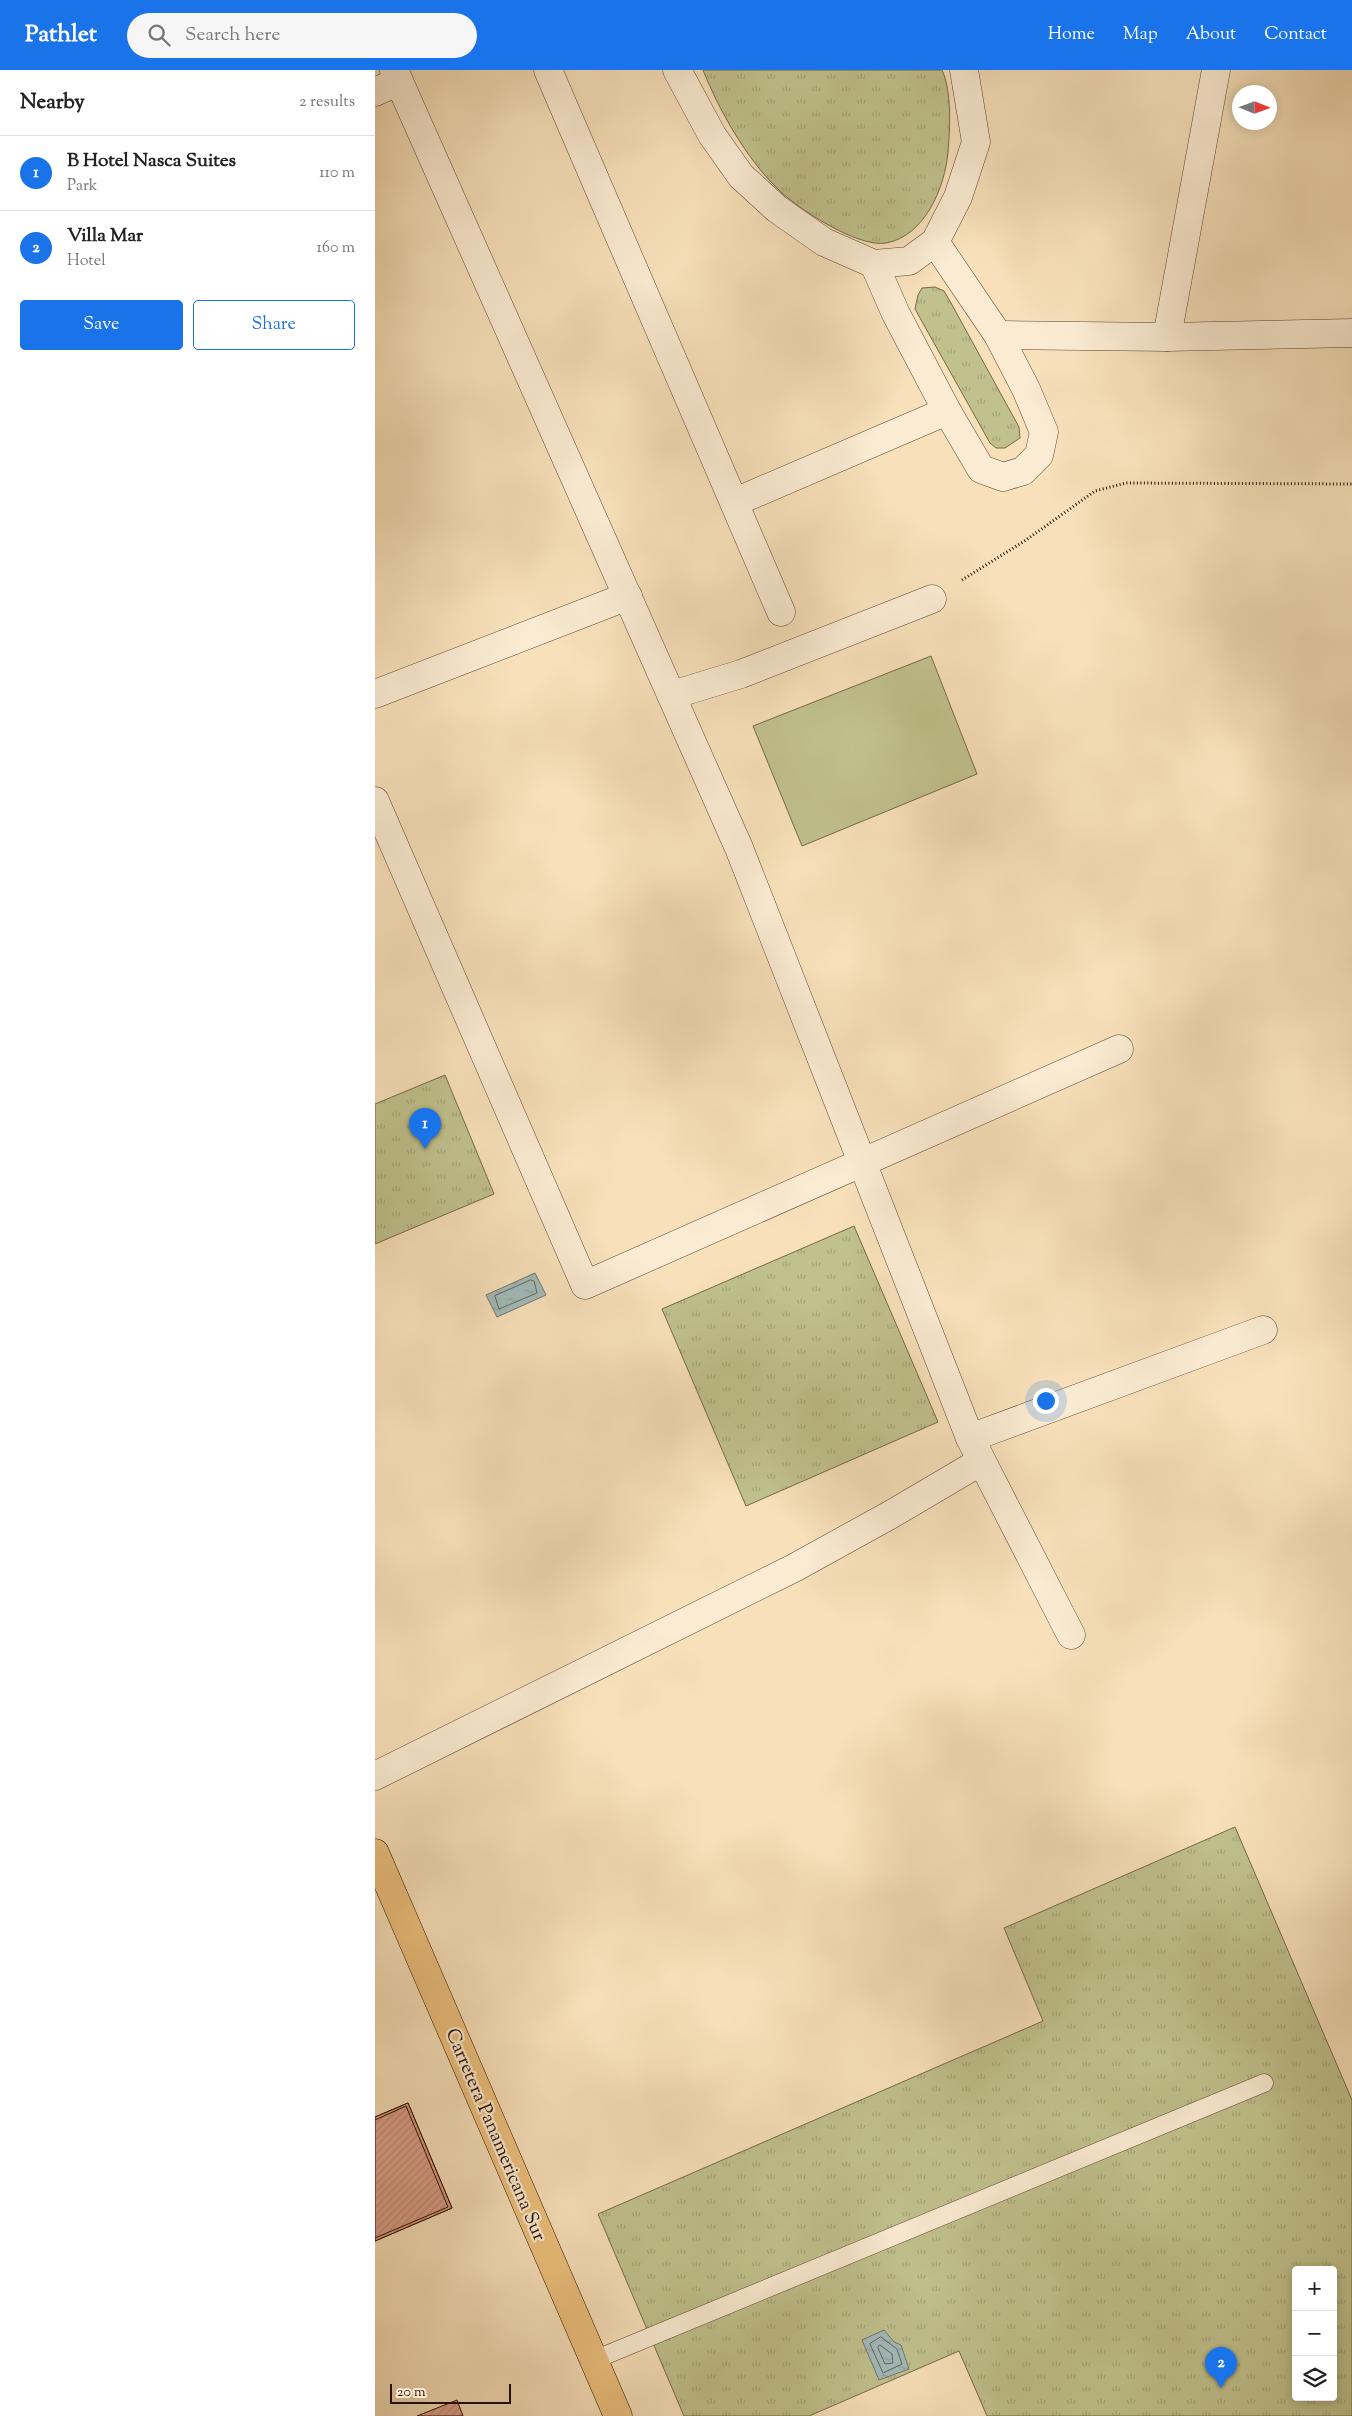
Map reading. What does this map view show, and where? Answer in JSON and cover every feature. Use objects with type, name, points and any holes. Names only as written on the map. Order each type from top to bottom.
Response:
[{"type":"highway","name":"Carretera Panamericana Sur","points":[[375,1852],[618,2416]]},
{"type":"street","points":[[548,70],[781,612]]},
{"type":"street","points":[[677,70],[711,135],[741,176],[777,209],[824,242],[874,264],[909,261],[935,242],[958,197],[975,142],[964,70]]},
{"type":"street","points":[[1167,337],[1216,70]]},
{"type":"street","points":[[389,81],[628,596],[739,848],[975,1450],[1071,1635]]},
{"type":"street","points":[[874,264],[896,314],[947,411],[981,469],[1003,477],[1023,471],[1039,455],[1044,432],[1026,388],[998,335],[935,242]]},
{"type":"street","points":[[998,335],[1167,337],[1352,334]]},
{"type":"street","points":[[735,502],[947,411]]},
{"type":"street","points":[[375,694],[628,596]]},
{"type":"street","points":[[672,695],[741,674],[932,599]]},
{"type":"street","points":[[375,802],[585,1284],[1119,1049]]},
{"type":"street","points":[[375,1776],[794,1568],[890,1515],[975,1450],[1263,1330]]},
{"type":"lane","points":[[594,2360],[1264,2083]]},
{"type":"path","points":[[932,599],[1027,540],[1095,491],[1126,483],[1352,484]]},
{"type":"green space","points":[[703,70],[942,70],[949,99],[948,152],[943,180],[931,208],[912,231],[900,239],[886,243],[874,243],[860,239],[844,233],[812,216],[777,188],[755,163],[725,117]]},
{"type":"green space","points":[[935,287],[944,291],[1019,427],[1020,438],[1005,448],[996,448],[990,443],[915,309],[918,295],[922,288]]},
{"type":"green space","points":[[931,656],[977,774],[802,846],[753,726]]},
{"type":"green space","points":[[445,1075],[494,1194],[375,1244],[375,1104]]},
{"type":"green space","points":[[854,1226],[938,1422],[746,1506],[662,1309]]},
{"type":"green space","points":[[1235,1827],[1352,2100],[1352,2416],[987,2416],[959,2351],[809,2416],[684,2416],[598,2214],[1043,2021],[1004,1928]]},
{"type":"water","points":[[535,1273],[546,1295],[497,1317],[486,1295]]},
{"type":"water","points":[[884,2330],[894,2342],[901,2345],[909,2369],[879,2380],[862,2340]]},
{"type":"building","points":[[408,2103],[452,2208],[375,2241],[375,2117]]},
{"type":"building","points":[[408,2103],[452,2208],[375,2241],[375,2238],[448,2207],[406,2106],[375,2120],[375,2117]]},
{"type":"building","points":[[457,2400],[463,2416],[417,2416]]},
{"type":"place","name":"B Hotel Nasca Suites","points":[[425,1149]]},
{"type":"place","name":"Villa Mar","points":[[1221,2388]]}]
